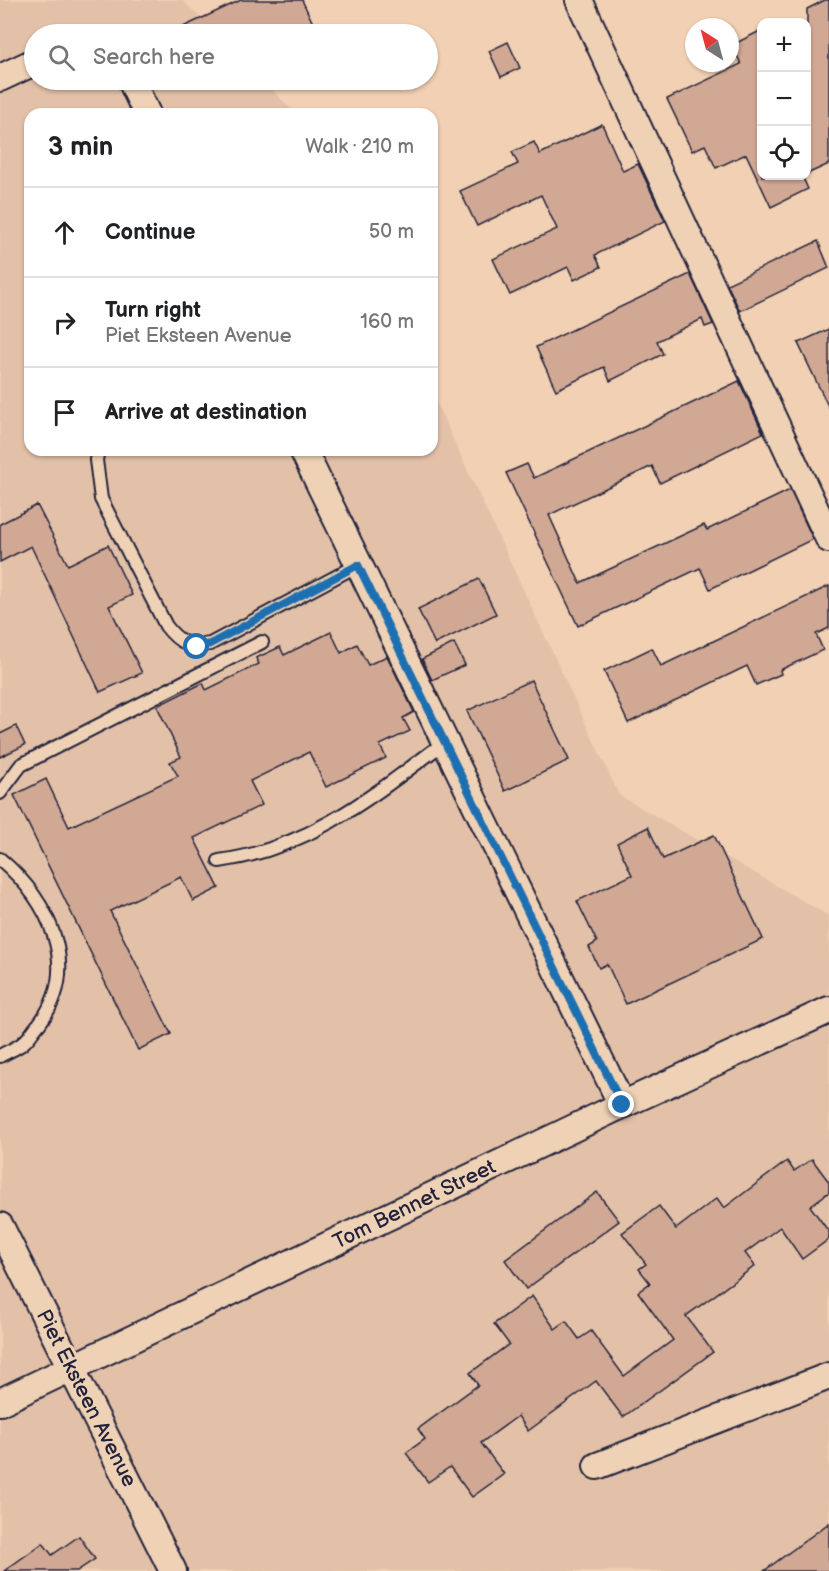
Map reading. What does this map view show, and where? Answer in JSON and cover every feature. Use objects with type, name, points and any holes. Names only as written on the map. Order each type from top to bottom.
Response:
[{"type":"street","points":[[579,0],[829,539]]},
{"type":"street","points":[[0,78],[24,67]]},
{"type":"street","points":[[136,90],[144,108]]},
{"type":"street","points":[[306,456],[622,1105]]},
{"type":"street","name":"Tom Bennet Street","points":[[0,1402],[622,1105],[827,1016]]},
{"type":"street","name":"Piet Eksteen Avenue","points":[[0,1226],[73,1367],[173,1571]]},
{"type":"street","points":[[597,1466],[829,1376]]},
{"type":"lane","points":[[97,456],[101,499],[166,626],[175,638],[187,645],[197,647],[210,644],[358,565]]},
{"type":"lane","points":[[0,793],[21,765],[262,642]]},
{"type":"lane","points":[[219,861],[253,856],[293,842],[352,810],[445,742]]},
{"type":"lane","points":[[0,859],[23,878],[54,930],[61,972],[51,1008],[24,1042],[0,1056]]},
{"type":"shaded area","points":[[0,0],[182,0],[207,24],[24,24],[24,90],[272,90],[290,108],[24,108],[24,456],[438,456],[438,407],[619,795],[829,916],[829,1571],[0,1571]]},
{"type":"building","points":[[241,0],[302,0],[313,24],[189,24]]},
{"type":"building","points":[[829,0],[829,164],[811,172],[811,18],[807,18],[807,9]]},
{"type":"building","points":[[757,32],[757,177],[746,154],[716,168],[705,145],[692,151],[667,99],[724,72],[739,72],[741,64],[739,42]]},
{"type":"building","points":[[508,42],[520,68],[501,77],[489,51]]},
{"type":"building","points":[[602,124],[623,171],[638,164],[665,221],[595,255],[601,267],[574,280],[568,267],[510,295],[493,259],[557,229],[541,195],[477,226],[460,191],[518,164],[512,152],[534,142],[540,154]]},
{"type":"building","points":[[758,180],[804,180],[808,189],[771,207]]},
{"type":"building","points":[[818,241],[829,268],[740,311],[727,284]]},
{"type":"building","points":[[690,274],[713,324],[705,327],[702,319],[657,341],[663,354],[610,381],[604,367],[556,390],[536,347]]},
{"type":"building","points":[[829,329],[829,408],[798,343]]},
{"type":"building","points":[[739,381],[763,433],[660,483],[652,466],[549,515],[580,583],[704,525],[707,530],[790,490],[813,539],[710,589],[700,568],[578,626],[506,473],[527,464],[534,478]]},
{"type":"building","points":[[37,505],[68,565],[108,545],[132,595],[109,606],[142,673],[100,692],[31,546],[0,562],[0,524]]},
{"type":"building","points":[[479,579],[496,614],[435,644],[418,609]]},
{"type":"building","points":[[829,586],[829,628],[816,634],[823,650],[780,670],[781,674],[756,685],[747,666],[628,723],[604,671],[652,648],[661,666]]},
{"type":"building","points":[[331,632],[341,653],[357,644],[368,665],[387,656],[414,712],[403,718],[410,731],[380,745],[386,758],[326,787],[309,752],[250,781],[262,805],[194,838],[219,888],[193,901],[181,877],[110,911],[171,1034],[138,1050],[14,795],[46,779],[69,827],[178,776],[170,762],[181,757],[157,706],[203,683],[206,690],[259,664],[256,658],[280,647],[284,655]]},
{"type":"building","points":[[454,643],[465,665],[432,680],[422,659]]},
{"type":"building","points":[[531,680],[569,760],[505,791],[467,711]]},
{"type":"building","points":[[16,726],[25,745],[0,757],[0,734]]},
{"type":"building","points":[[648,827],[663,859],[714,835],[763,939],[626,1004],[607,964],[599,968],[589,947],[597,942],[577,901],[632,875],[617,843]]},
{"type":"building","points":[[812,1159],[829,1182],[829,1192],[810,1206],[829,1232],[829,1239],[802,1259],[780,1227],[745,1253],[755,1266],[686,1316],[713,1352],[623,1417],[596,1381],[528,1431],[518,1416],[481,1443],[504,1474],[472,1497],[450,1467],[428,1482],[406,1453],[425,1439],[418,1429],[478,1385],[470,1373],[509,1344],[494,1324],[532,1296],[555,1329],[566,1321],[579,1339],[591,1331],[624,1376],[673,1340],[638,1292],[650,1283],[639,1269],[646,1264],[622,1233],[659,1206],[676,1229],[717,1198],[724,1208],[787,1161],[794,1171]]},
{"type":"building","points":[[597,1192],[619,1221],[526,1289],[505,1260]]},
{"type":"building","points":[[829,1523],[829,1571],[764,1571]]},
{"type":"building","points":[[79,1536],[95,1559],[77,1571],[4,1571],[43,1543],[52,1555]]},
{"type":"route","points":[[197,647],[210,644],[358,565],[622,1105]]}]
